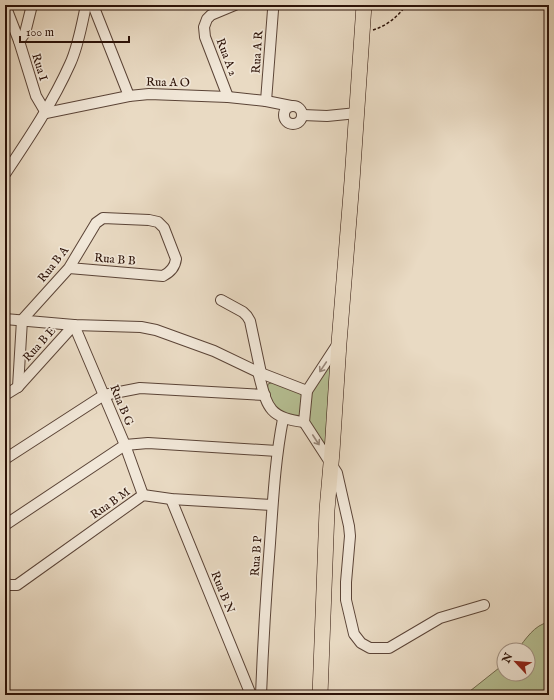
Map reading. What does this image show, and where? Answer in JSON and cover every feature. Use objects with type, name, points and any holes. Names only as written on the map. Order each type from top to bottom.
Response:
[{"type":"highway","points":[[320,695],[324,560],[364,5]]},
{"type":"street","name":"Rua I","points":[[5,5],[19,41],[36,96],[46,113]]},
{"type":"street","points":[[19,41],[25,33],[32,5]]},
{"type":"street","points":[[7,171],[46,113],[71,63],[86,5]]},
{"type":"street","points":[[93,5],[130,96]]},
{"type":"street","name":"Rua A 2","points":[[228,97],[205,37],[204,27],[207,19],[211,15],[235,5]]},
{"type":"street","name":"Rua A R","points":[[271,102],[272,5]]},
{"type":"street","points":[[83,20],[98,17]]},
{"type":"street","name":"Rua A O","points":[[46,113],[130,96],[149,94],[228,97],[291,106]]},
{"type":"street","points":[[271,102],[281,107],[286,121],[293,124],[300,122],[302,115],[299,108],[291,106],[284,114]]},
{"type":"street","points":[[302,115],[327,116],[356,114]]},
{"type":"street","points":[[5,158],[7,171]]},
{"type":"street","name":"Rua B A","points":[[22,320],[69,268],[99,219],[149,220],[158,222],[164,228],[176,259],[174,266],[168,274],[158,276]]},
{"type":"street","name":"Rua B B","points":[[69,268],[158,276]]},
{"type":"street","points":[[221,300],[247,316],[250,321],[259,372],[269,406],[283,419],[304,422]]},
{"type":"street","points":[[5,320],[22,320],[74,325],[141,327],[156,330],[214,351],[259,372],[307,390]]},
{"type":"street","points":[[18,387],[22,320]]},
{"type":"street","name":"Rua B E","points":[[5,395],[18,387],[74,325]]},
{"type":"street","name":"Rua B G","points":[[74,325],[125,445],[143,495]]},
{"type":"street","points":[[339,342],[307,390],[304,422],[338,473],[350,536],[346,600],[354,634],[361,643],[370,648],[389,648],[440,618],[484,605]]},
{"type":"street","points":[[5,459],[104,395],[140,388],[265,395]]},
{"type":"street","name":"Rua B P","points":[[261,695],[263,629],[272,505],[277,451],[283,419]]},
{"type":"street","points":[[5,525],[125,445],[148,443],[277,451]]},
{"type":"street","name":"Rua B M","points":[[5,583],[17,585],[143,495],[272,505]]},
{"type":"street","name":"Rua B N","points":[[171,498],[251,695]]},
{"type":"path","points":[[362,34],[383,27],[406,5]]},
{"type":"green space","points":[[333,357],[325,446],[308,420],[311,392]]},
{"type":"green space","points":[[274,382],[303,394],[300,417],[285,414],[275,407],[268,390],[268,384]]},
{"type":"green space","points":[[549,622],[549,695],[465,695],[496,670],[496,682],[536,682],[536,642],[523,642],[535,629]]}]
